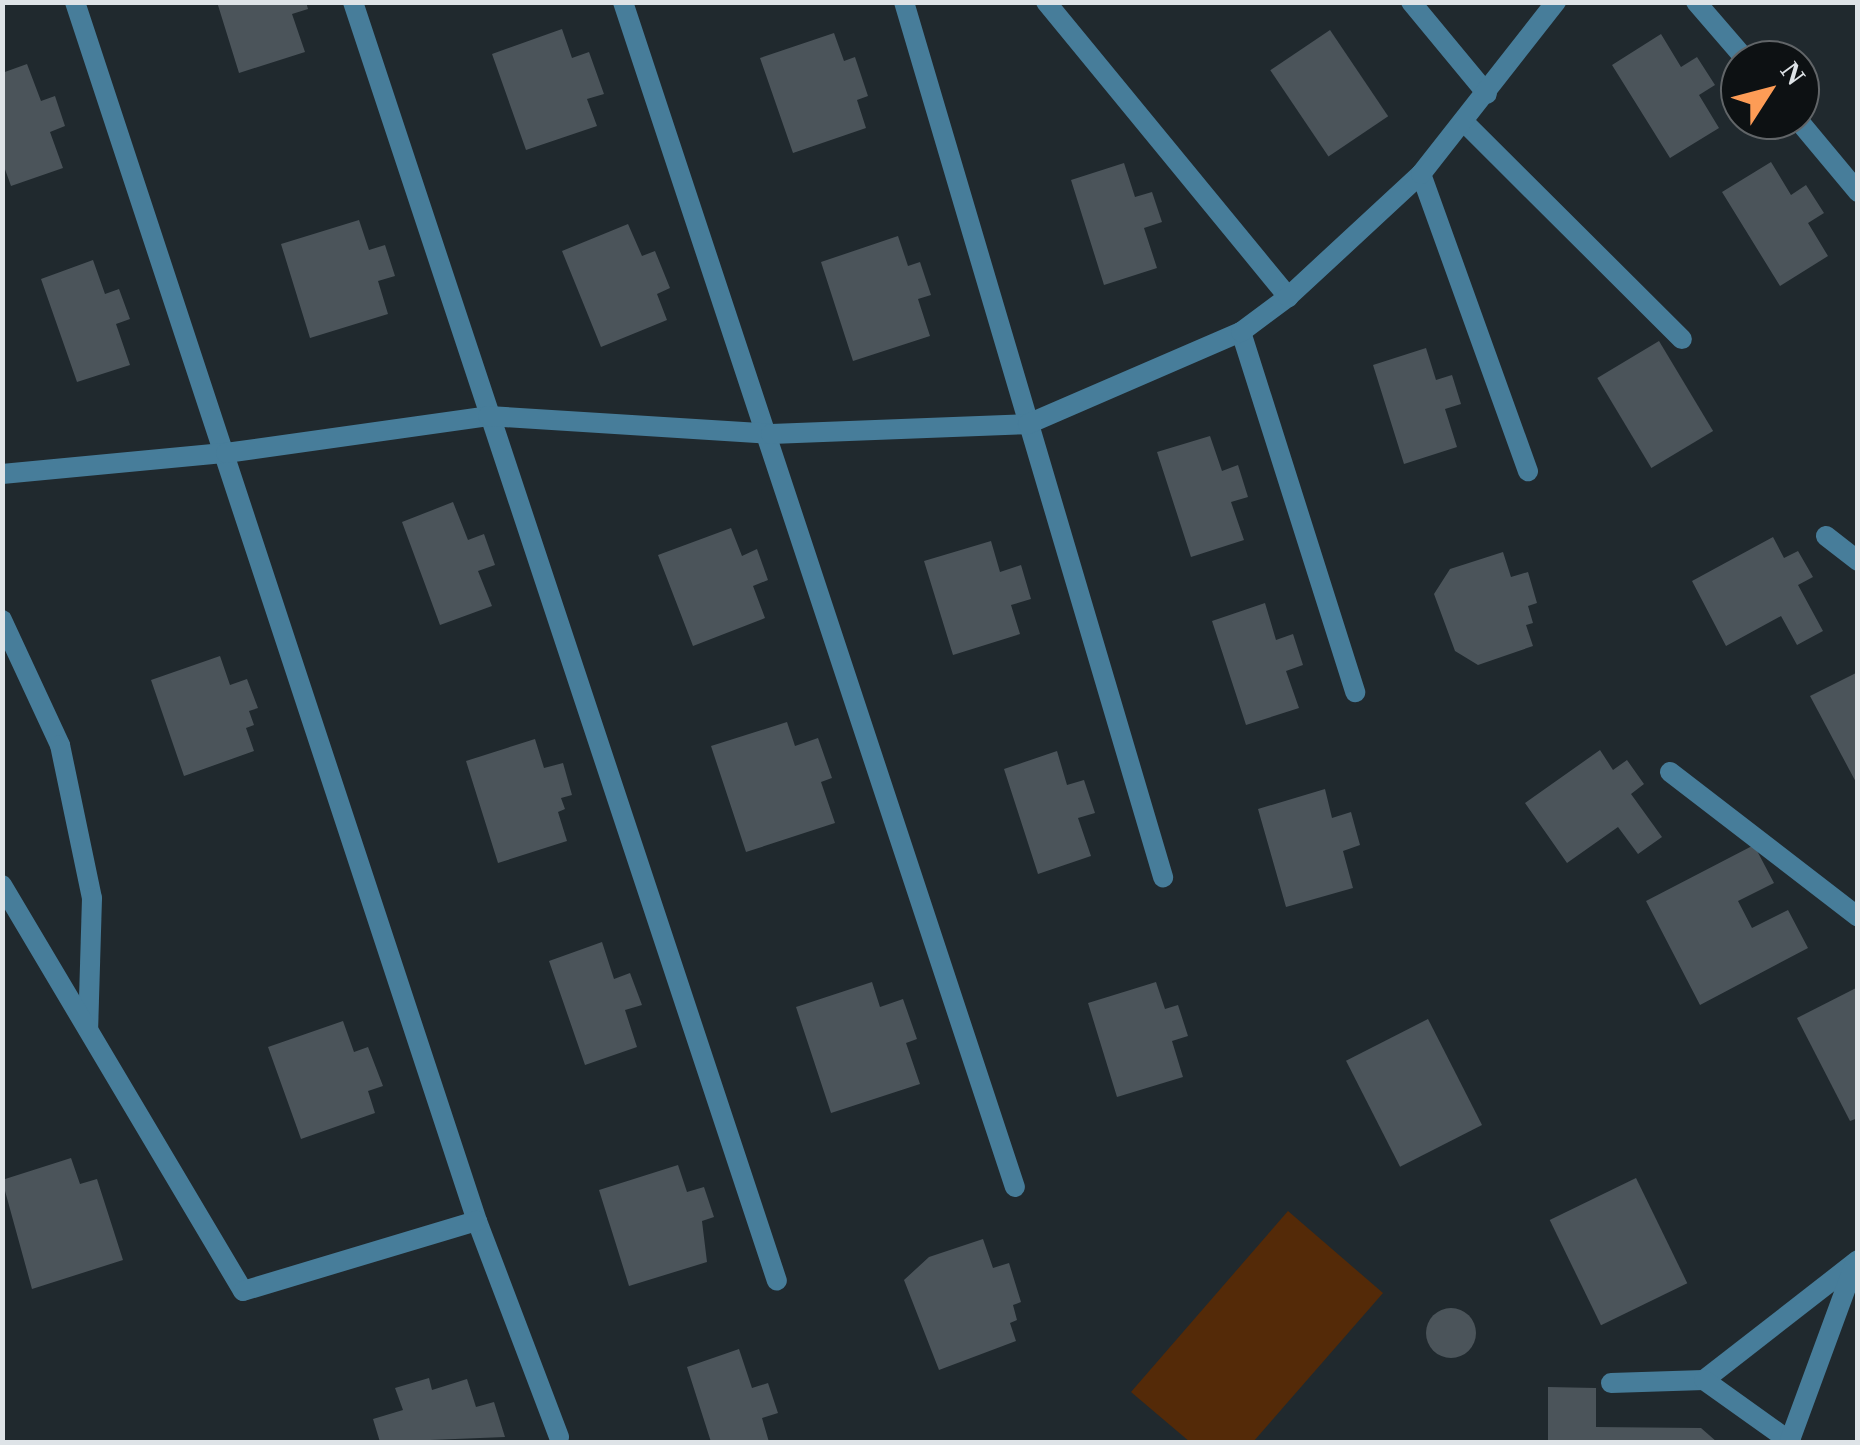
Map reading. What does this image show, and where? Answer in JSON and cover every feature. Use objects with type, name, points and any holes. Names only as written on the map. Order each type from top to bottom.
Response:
[{"type":"street","points":[[76,2],[477,1221],[559,1436]]},
{"type":"street","points":[[352,2],[777,1281]]},
{"type":"street","points":[[623,2],[771,434],[1015,1187]]},
{"type":"street","points":[[904,2],[1163,876]]},
{"type":"street","points":[[1046,2],[1288,297]]},
{"type":"street","points":[[1411,2],[1487,94]]},
{"type":"street","points":[[2,474],[226,453],[488,416],[771,434],[1028,424],[1241,332],[1288,297],[1422,174],[1556,2]]},
{"type":"street","points":[[1696,2],[1729,40]]},
{"type":"street","points":[[1463,122],[1682,338]]},
{"type":"street","points":[[1815,140],[1858,192]]},
{"type":"street","points":[[1422,174],[1528,471]]},
{"type":"street","points":[[1241,332],[1355,692]]},
{"type":"street","points":[[1826,536],[1858,562]]},
{"type":"street","points":[[2,620],[60,744],[92,898],[88,1031]]},
{"type":"street","points":[[1670,772],[1858,916]]},
{"type":"street","points":[[2,885],[243,1292],[477,1221]]},
{"type":"street","points":[[1611,1384],[1704,1380],[1857,1260]]},
{"type":"street","points":[[1704,1380],[1791,1441],[1857,1260]]},
{"type":"shaded area","points":[[1288,1211],[1383,1293],[1253,1442],[1190,1442],[1131,1392]]},
{"type":"building","points":[[217,2],[306,2],[308,9],[292,14],[305,52],[239,73]]},
{"type":"building","points":[[562,29],[572,58],[589,52],[604,94],[587,99],[597,126],[526,150],[492,54]]},
{"type":"building","points":[[1330,30],[1388,116],[1328,156],[1270,70]]},
{"type":"building","points":[[834,33],[844,61],[855,57],[868,96],[857,100],[866,128],[793,153],[760,58]]},
{"type":"building","points":[[1661,34],[1681,67],[1697,57],[1715,85],[1699,95],[1719,128],[1670,158],[1612,65]]},
{"type":"building","points":[[27,64],[41,101],[55,96],[65,126],[50,132],[63,168],[11,186],[2,161],[2,73]]},
{"type":"building","points":[[1771,162],[1791,195],[1806,185],[1824,213],[1808,223],[1828,256],[1780,286],[1722,192]]},
{"type":"building","points":[[1124,163],[1135,197],[1152,192],[1162,222],[1144,228],[1157,268],[1104,285],[1071,180]]},
{"type":"building","points":[[359,220],[369,250],[385,245],[395,276],[378,281],[388,314],[310,338],[281,244]]},
{"type":"building","points":[[628,224],[642,256],[655,251],[670,288],[657,294],[667,320],[601,347],[562,251]]},
{"type":"building","points":[[898,236],[908,266],[920,262],[931,295],[918,299],[930,336],[853,361],[821,262]]},
{"type":"building","points":[[93,260],[105,294],[119,289],[130,319],[116,324],[130,365],[77,382],[41,279]]},
{"type":"building","points":[[1659,341],[1713,431],[1651,468],[1597,378]]},
{"type":"building","points":[[1426,348],[1436,380],[1452,375],[1461,404],[1445,409],[1457,447],[1404,464],[1373,365]]},
{"type":"building","points":[[1210,436],[1222,471],[1238,465],[1248,497],[1231,502],[1244,540],[1191,557],[1157,452]]},
{"type":"building","points":[[453,502],[468,540],[484,534],[495,565],[478,571],[492,606],[440,625],[402,522]]},
{"type":"building","points":[[731,528],[742,556],[757,549],[768,580],[753,586],[765,618],[693,646],[658,555]]},
{"type":"building","points":[[1773,537],[1784,558],[1798,551],[1813,577],[1798,585],[1823,631],[1797,645],[1781,616],[1726,646],[1692,581]]},
{"type":"building","points":[[991,541],[1000,572],[1021,565],[1031,599],[1011,605],[1020,634],[953,655],[924,561]]},
{"type":"building","points":[[1503,552],[1511,577],[1528,572],[1537,603],[1528,606],[1533,623],[1526,625],[1533,646],[1478,665],[1455,651],[1434,594],[1450,569]]},
{"type":"building","points":[[1265,603],[1276,640],[1293,634],[1303,665],[1286,671],[1299,708],[1246,725],[1212,621]]},
{"type":"building","points":[[220,656],[230,685],[247,679],[258,708],[249,711],[254,725],[246,728],[254,751],[184,776],[151,680]]},
{"type":"building","points":[[1858,672],[1858,786],[1810,696]]},
{"type":"building","points":[[787,722],[795,746],[818,738],[832,778],[821,782],[835,823],[746,852],[711,746]]},
{"type":"building","points":[[535,739],[544,768],[563,763],[572,795],[561,798],[565,809],[558,812],[567,841],[498,863],[466,761]]},
{"type":"building","points":[[1600,750],[1613,770],[1627,760],[1644,784],[1631,794],[1662,837],[1638,854],[1618,827],[1567,863],[1525,803]]},
{"type":"building","points":[[1057,751],[1067,785],[1084,780],[1095,813],[1078,818],[1091,856],[1038,874],[1004,769]]},
{"type":"building","points":[[1325,789],[1332,818],[1351,812],[1360,845],[1343,851],[1353,888],[1286,907],[1258,809]]},
{"type":"building","points":[[1754,845],[1774,883],[1738,901],[1752,928],[1788,910],[1808,948],[1700,1005],[1646,901]]},
{"type":"building","points":[[602,942],[614,979],[630,973],[642,1005],[625,1010],[637,1047],[585,1065],[549,961]]},
{"type":"building","points":[[872,982],[880,1007],[903,999],[917,1039],[906,1043],[920,1084],[831,1113],[796,1007]]},
{"type":"building","points":[[1156,982],[1165,1009],[1178,1005],[1188,1036],[1172,1041],[1183,1077],[1117,1097],[1088,1003]]},
{"type":"building","points":[[1858,987],[1858,1118],[1850,1121],[1797,1018]]},
{"type":"building","points":[[1428,1019],[1482,1125],[1400,1167],[1346,1061]]},
{"type":"building","points":[[343,1021],[354,1052],[368,1047],[383,1086],[368,1091],[375,1113],[301,1139],[268,1047]]},
{"type":"building","points":[[71,1158],[80,1184],[97,1179],[123,1260],[32,1289],[2,1180]]},
{"type":"building","points":[[678,1165],[687,1192],[704,1187],[714,1217],[702,1221],[707,1262],[629,1286],[599,1190]]},
{"type":"building","points":[[1636,1178],[1687,1283],[1601,1325],[1550,1220]]},
{"type":"building","points":[[983,1239],[993,1268],[1009,1263],[1021,1302],[1013,1305],[1017,1320],[1010,1323],[1016,1341],[939,1370],[904,1280],[929,1257]]},
{"type":"building","points":[[1451,1308],[1469,1315],[1476,1333],[1469,1351],[1451,1358],[1433,1351],[1426,1333],[1433,1315]]},
{"type":"building","points":[[739,1349],[752,1388],[768,1383],[778,1413],[762,1418],[769,1442],[711,1442],[687,1367]]},
{"type":"building","points":[[429,1378],[432,1390],[467,1379],[476,1407],[494,1402],[505,1437],[380,1442],[373,1419],[403,1410],[395,1388]]},
{"type":"building","points":[[1548,1387],[1596,1388],[1596,1427],[1701,1428],[1717,1442],[1548,1442]]}]
